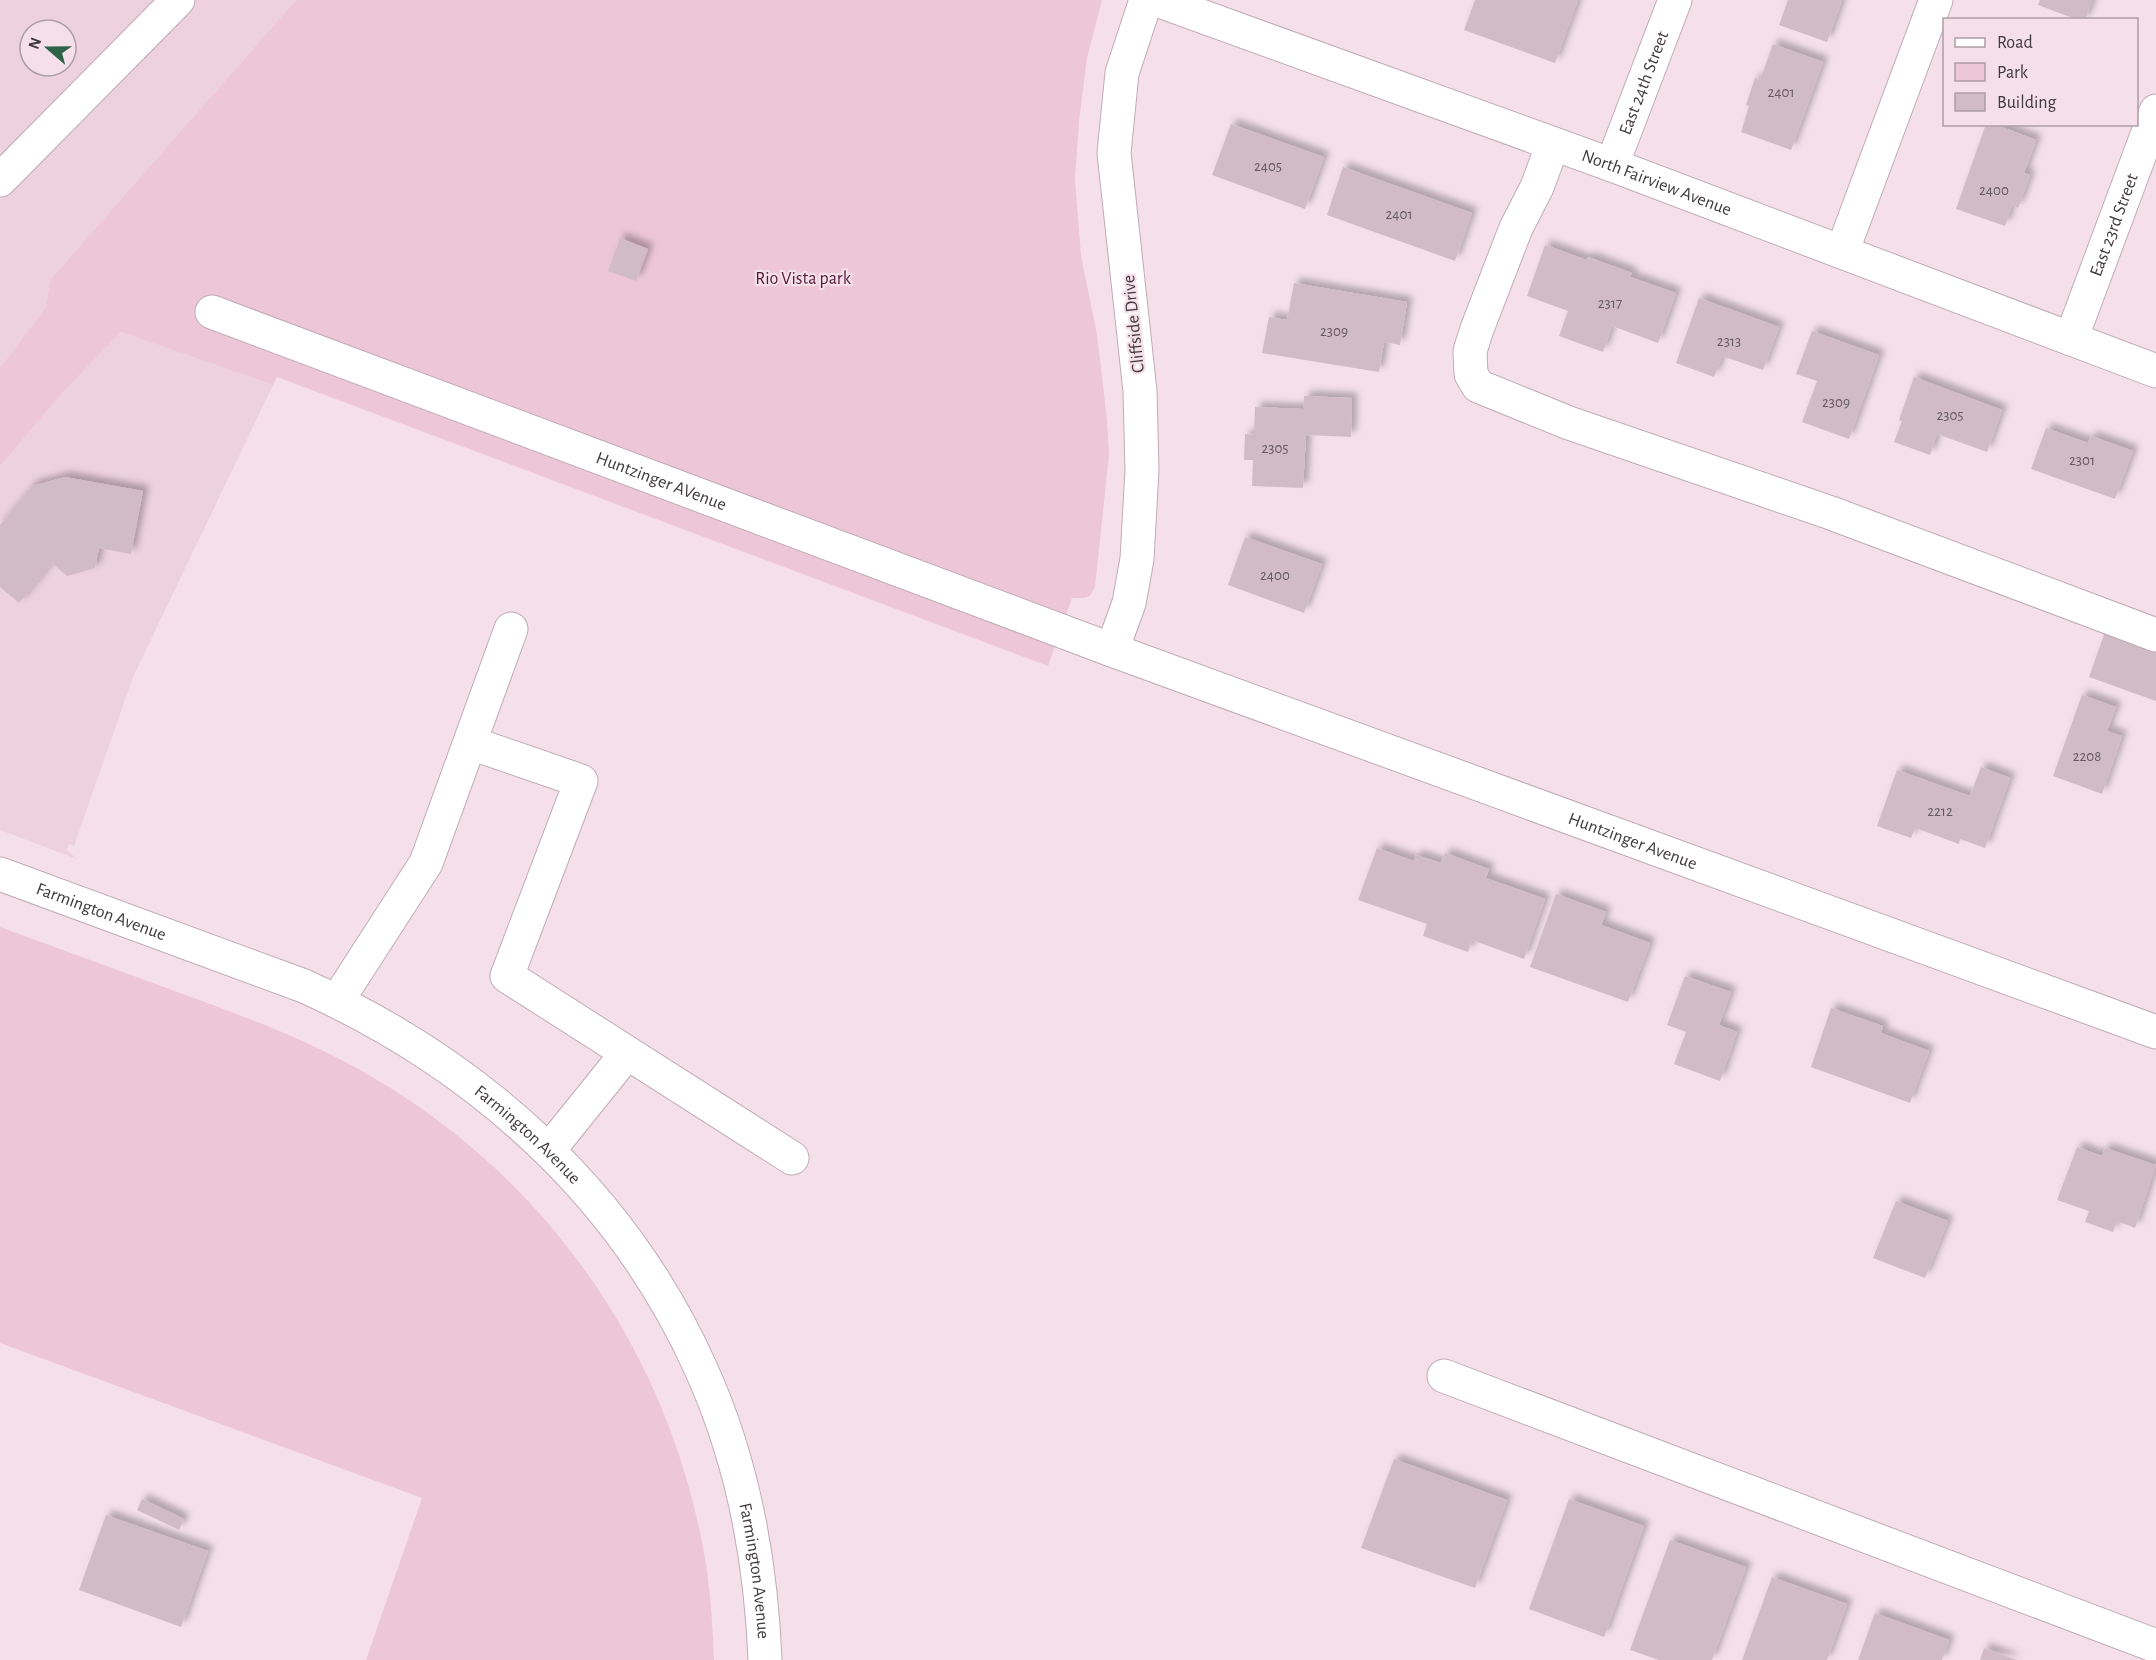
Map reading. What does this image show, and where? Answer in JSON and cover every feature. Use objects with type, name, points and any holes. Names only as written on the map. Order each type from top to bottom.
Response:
[{"type":"street","points":[[0,180],[178,0]]},
{"type":"street","name":"Cliffside Drive","points":[[1112,650],[1129,603],[1135,570],[1142,470],[1140,391],[1114,153],[1122,73],[1146,0]]},
{"type":"street","name":"North Fairview Avenue","points":[[1157,0],[1612,165],[2156,371]]},
{"type":"street","name":"East 24th Street","points":[[1612,165],[1675,0]]},
{"type":"street","points":[[1842,252],[1936,0]]},
{"type":"street","name":"East 23rd Street","points":[[2071,339],[2156,111]]},
{"type":"street","points":[[1553,144],[1538,187],[1516,228],[1470,351],[1471,375],[1478,386],[1569,423],[1831,513],[2156,635]]},
{"type":"street","name":"Huntzinger AVenue","points":[[212,312],[1112,650]]},
{"type":"street","points":[[337,1001],[426,862],[511,629]]},
{"type":"street","name":"Huntzinger Avenue","points":[[1112,650],[2156,1032]]},
{"type":"street","points":[[471,743],[580,782],[507,976],[792,1158]]},
{"type":"street","name":"Farmington Avenue","points":[[0,874],[293,982],[337,1001],[429,1054],[502,1107],[549,1149],[588,1193],[638,1258],[686,1336],[702,1370],[734,1457],[746,1504],[755,1558],[765,1660]]},
{"type":"street","points":[[549,1149],[627,1053]]},
{"type":"street","points":[[1444,1376],[2156,1647]]},
{"type":"shaded area","points":[[0,0],[296,0],[50,280],[46,307],[0,368]]},
{"type":"shaded area","points":[[121,332],[273,385],[133,677],[74,846],[69,844],[67,850],[77,859],[0,830],[0,466],[64,391]]},
{"type":"green space","name":"Rio Vista park","points":[[296,0],[1102,0],[1087,58],[1075,179],[1081,256],[1097,334],[1109,455],[1095,587],[1090,596],[1072,598],[1048,666],[277,377],[273,385],[121,332],[64,391],[0,466],[0,368],[46,307],[50,280]]},
{"type":"green space","points":[[0,927],[230,1011],[322,1050],[367,1074],[433,1117],[493,1166],[547,1222],[594,1283],[634,1349],[666,1420],[691,1494],[707,1571],[714,1660],[366,1660],[422,1498],[0,1343]]},
{"type":"building","points":[[1475,0],[1578,0],[1555,63],[1464,30]]},
{"type":"building","points":[[1788,0],[1842,0],[1827,42],[1779,25]]},
{"type":"building","points":[[2040,0],[2092,0],[2086,18],[2073,18],[2038,5]]},
{"type":"building","points":[[1773,44],[1823,62],[1791,150],[1741,132],[1749,106],[1746,105],[1755,78],[1760,80]]},
{"type":"building","points":[[1231,124],[1324,157],[1305,209],[1212,175]]},
{"type":"building","points":[[1985,126],[1999,126],[2036,140],[2024,173],[2030,175],[2018,208],[2012,205],[2005,226],[1956,209]]},
{"type":"building","points":[[1343,167],[1472,213],[1455,261],[1327,215]]},
{"type":"building","points":[[620,238],[648,249],[636,281],[608,271]]},
{"type":"building","points":[[1545,245],[1632,273],[1630,277],[1676,293],[1658,343],[1612,326],[1603,352],[1559,336],[1568,311],[1527,296]]},
{"type":"building","points":[[1294,283],[1407,302],[1400,345],[1384,342],[1379,372],[1262,353],[1269,317],[1287,320]]},
{"type":"building","points":[[1699,298],[1779,327],[1763,370],[1722,356],[1714,377],[1676,363]]},
{"type":"building","points":[[1812,331],[1879,355],[1849,439],[1802,422],[1817,381],[1796,374]]},
{"type":"building","points":[[1914,377],[2002,410],[1987,452],[1937,434],[1930,455],[1894,442]]},
{"type":"building","points":[[1304,396],[1352,398],[1351,437],[1306,435],[1303,488],[1252,486],[1253,460],[1244,460],[1245,434],[1254,435],[1255,407],[1303,409]]},
{"type":"building","points":[[2046,428],[2088,443],[2091,436],[2133,451],[2115,499],[2031,469]]},
{"type":"building","points":[[65,477],[143,491],[131,554],[99,548],[95,568],[67,576],[52,563],[19,603],[0,587],[0,525],[32,486]]},
{"type":"building","points":[[1245,537],[1322,564],[1304,613],[1228,585]]},
{"type":"building","points":[[2105,632],[2156,650],[2156,701],[2089,677]]},
{"type":"building","points":[[2082,695],[2116,707],[2107,731],[2122,736],[2102,794],[2053,776]]},
{"type":"building","points":[[1981,767],[2010,778],[1985,848],[1960,839],[1959,844],[1915,828],[1911,838],[1877,826],[1897,770],[1970,796]]},
{"type":"building","points":[[1377,848],[1414,861],[1416,855],[1441,863],[1445,853],[1489,869],[1486,878],[1545,899],[1524,959],[1472,940],[1468,952],[1423,936],[1427,924],[1358,900]]},
{"type":"building","points":[[1556,894],[1606,912],[1601,925],[1650,943],[1628,1002],[1530,967]]},
{"type":"building","points":[[1685,976],[1731,992],[1719,1025],[1737,1032],[1720,1081],[1674,1064],[1686,1032],[1667,1025]]},
{"type":"building","points":[[1831,1008],[1883,1026],[1881,1033],[1929,1051],[1910,1103],[1811,1067]]},
{"type":"building","points":[[2077,1147],[2102,1156],[2105,1148],[2156,1165],[2135,1228],[2117,1221],[2113,1232],[2085,1222],[2089,1211],[2057,1200]]},
{"type":"building","points":[[1896,1201],[1948,1221],[1925,1278],[1873,1258]]},
{"type":"building","points":[[1394,1459],[1507,1500],[1475,1588],[1361,1548]]},
{"type":"building","points":[[142,1499],[184,1519],[179,1530],[137,1510]]},
{"type":"building","points":[[1569,1499],[1644,1526],[1604,1637],[1529,1609]]},
{"type":"building","points":[[106,1515],[208,1551],[181,1627],[79,1590]]},
{"type":"building","points":[[1670,1540],[1746,1567],[1712,1660],[1659,1660],[1630,1650]]},
{"type":"building","points":[[1772,1577],[1847,1604],[1827,1660],[1742,1660]]},
{"type":"building","points":[[1875,1613],[1949,1640],[1942,1660],[1858,1660]]},
{"type":"building","points":[[1984,1648],[2017,1660],[1980,1660]]}]
